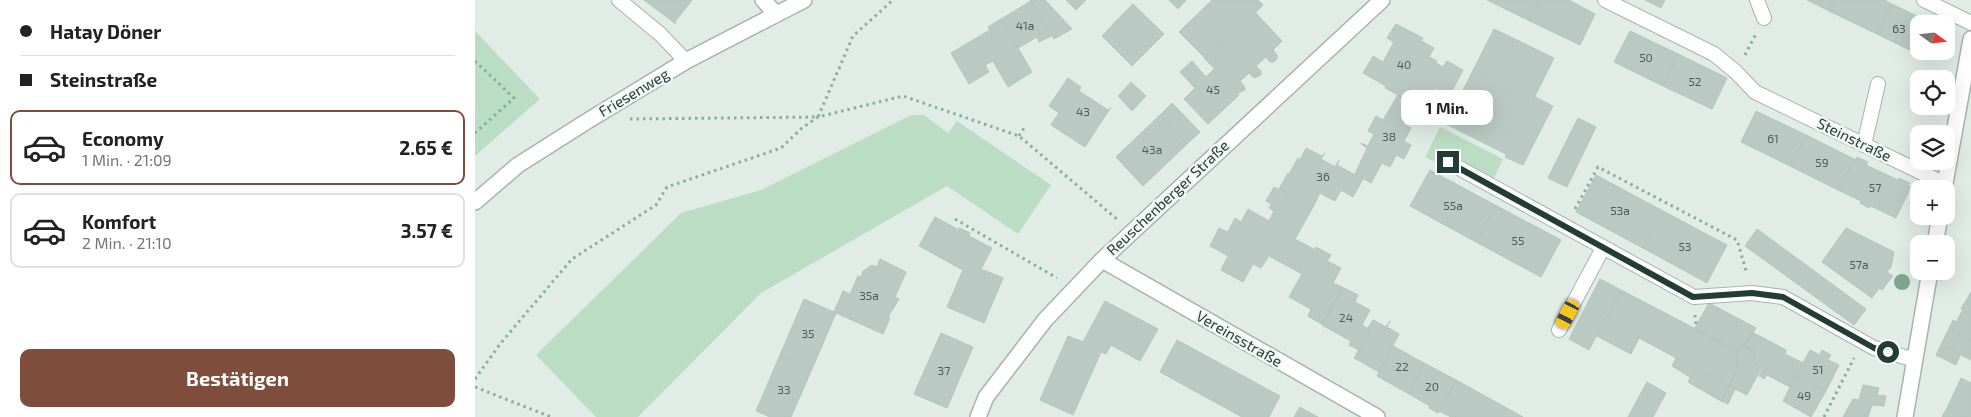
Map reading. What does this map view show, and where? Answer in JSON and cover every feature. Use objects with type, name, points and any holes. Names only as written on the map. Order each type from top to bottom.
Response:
[{"type":"street","points":[[763,0],[776,14]]},
{"type":"street","name":"Friesenweg","points":[[475,202],[518,165],[589,120],[686,61],[804,0]]},
{"type":"street","name":"Reuschenberger Straße","points":[[977,417],[986,397],[1045,320],[1102,260],[1382,0]]},
{"type":"street","name":"Steinstraße","points":[[1946,180],[1971,38]]},
{"type":"street","name":"Vereinsstraße","points":[[1102,260],[1377,417]]},
{"type":"street","points":[[1905,417],[1928,280]]},
{"type":"lane","points":[[619,0],[660,34],[686,61]]},
{"type":"lane","points":[[1605,0],[1714,54],[1736,72]]},
{"type":"lane","points":[[1757,0],[1764,18]]},
{"type":"lane","points":[[1924,0],[1971,23]]},
{"type":"lane","name":"Steinstraße","points":[[1736,72],[1755,92],[1933,180]]},
{"type":"lane","points":[[1864,145],[1879,84]]},
{"type":"lane","points":[[1448,162],[1693,297],[1752,293],[1783,297],[1874,348],[1915,360]]},
{"type":"lane","points":[[1559,330],[1603,248]]},
{"type":"path","points":[[475,379],[500,344],[572,259],[656,205],[667,187],[781,148],[802,128],[818,117],[853,36],[893,0]]},
{"type":"path","points":[[1736,72],[1764,18]]},
{"type":"path","points":[[475,61],[514,98],[475,133]]},
{"type":"path","points":[[628,119],[818,117],[903,96],[1019,136],[1132,232]]},
{"type":"path","points":[[1019,136],[1026,125]]},
{"type":"path","points":[[1565,228],[1598,167],[1737,240],[1752,293]]},
{"type":"path","points":[[955,219],[1075,289]]},
{"type":"path","points":[[1823,417],[1863,342]]},
{"type":"path","points":[[475,387],[551,417]]},
{"type":"green space","points":[[475,31],[540,99],[475,156]]},
{"type":"green space","points":[[911,115],[924,115],[948,133],[957,121],[1051,185],[1018,234],[947,186],[761,293],[638,417],[596,417],[536,355],[681,213],[761,190]]},
{"type":"green space","points":[[1440,127],[1503,159],[1493,180],[1443,166],[1425,157]]},
{"type":"building","points":[[644,0],[692,0],[675,22],[676,24]]},
{"type":"building","points":[[1030,0],[1045,0],[1072,29],[1054,39]]},
{"type":"building","points":[[1066,0],[1086,0],[1076,10]]},
{"type":"building","points":[[1169,0],[1186,0],[1178,9]]},
{"type":"building","points":[[1212,0],[1258,0],[1263,5],[1255,13],[1253,10],[1204,57],[1179,32]]},
{"type":"building","points":[[1487,0],[1539,0],[1530,21]]},
{"type":"building","points":[[1539,0],[1569,0],[1595,14],[1580,45],[1530,21]]},
{"type":"building","points":[[1645,0],[1665,0],[1661,8]]},
{"type":"building","points":[[1807,0],[1835,0],[1829,11]]},
{"type":"building","points":[[1835,0],[1884,0],[1892,4],[1877,34],[1829,11]]},
{"type":"building","points":[[1031,1],[1051,36],[1039,42],[1037,37],[1018,48],[1001,19]]},
{"type":"building","points":[[1133,4],[1164,34],[1148,50],[1117,20]]},
{"type":"building","points":[[1892,4],[1915,15],[1910,15],[1910,50],[1877,34]]},
{"type":"building","points":[[1253,10],[1282,41],[1273,50],[1277,55],[1277,59],[1274,62],[1270,62],[1266,57],[1256,66],[1261,71],[1261,75],[1254,78],[1249,73],[1240,81],[1245,90],[1238,93],[1204,58]]},
{"type":"building","points":[[1001,19],[1032,72],[1008,87],[993,61],[985,65],[989,72],[969,84],[951,53],[990,30],[988,27]]},
{"type":"building","points":[[1117,20],[1148,50],[1132,66],[1102,36]]},
{"type":"building","points":[[1396,24],[1423,38],[1421,41],[1434,48],[1429,57],[1437,61],[1436,63],[1443,67],[1447,61],[1463,70],[1450,95],[1436,88],[1431,96],[1421,91],[1415,104],[1385,88],[1386,86],[1363,73],[1373,56],[1383,62],[1394,42],[1387,38]]},
{"type":"building","points":[[1494,29],[1554,58],[1506,154],[1446,124]]},
{"type":"building","points":[[1630,31],[1678,54],[1663,86],[1614,62]]},
{"type":"building","points":[[1678,54],[1727,78],[1712,109],[1663,86]]},
{"type":"building","points":[[1192,61],[1206,77],[1214,69],[1239,95],[1208,124],[1184,99],[1195,88],[1180,72]]},
{"type":"building","points":[[1068,78],[1081,87],[1079,91],[1108,110],[1111,107],[1085,147],[1051,125],[1059,113],[1049,106]]},
{"type":"building","points":[[1131,82],[1146,96],[1132,111],[1118,96]]},
{"type":"building","points":[[1398,95],[1415,104],[1403,124],[1411,128],[1404,141],[1411,145],[1404,159],[1396,155],[1390,167],[1382,163],[1371,183],[1355,174],[1367,148],[1361,143],[1368,146],[1374,134],[1368,131],[1376,116],[1383,120]]},
{"type":"building","points":[[1535,97],[1553,106],[1523,165],[1505,157]]},
{"type":"building","points":[[1172,103],[1200,132],[1187,144],[1160,115]]},
{"type":"building","points":[[1756,111],[1806,135],[1790,166],[1741,142]]},
{"type":"building","points":[[1160,115],[1187,144],[1143,186],[1116,157]]},
{"type":"building","points":[[1578,118],[1596,127],[1567,187],[1548,178]]},
{"type":"building","points":[[1806,135],[1854,159],[1838,190],[1790,166]]},
{"type":"building","points":[[1306,148],[1322,156],[1325,153],[1321,159],[1335,167],[1339,160],[1337,165],[1363,179],[1353,197],[1341,190],[1335,201],[1320,193],[1313,207],[1279,189],[1298,158],[1300,160]]},
{"type":"building","points":[[1857,157],[1868,162],[1866,165],[1898,180],[1899,178],[1910,183],[1908,185],[1910,189],[1896,218],[1871,206],[1869,208],[1860,203],[1861,201],[1838,190],[1854,159],[1856,160]]},
{"type":"building","points":[[1430,170],[1495,205],[1476,242],[1410,206]]},
{"type":"building","points":[[1596,175],[1663,211],[1643,248],[1576,212]]},
{"type":"building","points":[[1274,187],[1313,207],[1295,239],[1315,250],[1316,247],[1331,255],[1327,261],[1341,268],[1333,283],[1342,287],[1323,325],[1308,316],[1311,309],[1289,297],[1302,274],[1269,256],[1261,268],[1253,264],[1243,282],[1221,270],[1228,256],[1210,246],[1219,228],[1228,232],[1235,218],[1241,222],[1248,209],[1269,221],[1274,211],[1269,208],[1271,204],[1266,201]]},
{"type":"building","points":[[1495,205],[1561,240],[1541,277],[1476,242]]},
{"type":"building","points":[[1663,211],[1727,245],[1707,283],[1643,248]]},
{"type":"building","points":[[935,217],[959,230],[959,228],[970,233],[969,236],[992,248],[981,269],[1003,278],[984,323],[947,307],[963,270],[919,246]]},
{"type":"building","points":[[1846,228],[1894,252],[1891,267],[1887,272],[1893,276],[1882,290],[1879,288],[1872,298],[1822,262]]},
{"type":"building","points":[[1757,229],[1866,309],[1854,325],[1745,246]]},
{"type":"building","points":[[880,259],[906,272],[895,297],[899,299],[888,317],[890,318],[883,334],[834,312],[843,291],[850,294],[858,276],[861,277],[863,271],[872,265],[877,267]]},
{"type":"building","points":[[1600,279],[1621,290],[1589,350],[1569,339]]},
{"type":"building","points":[[1342,287],[1358,295],[1355,302],[1370,310],[1362,325],[1371,330],[1359,350],[1349,345],[1351,341],[1322,325]]},
{"type":"building","points":[[1621,290],[1738,351],[1737,372],[1729,386],[1639,338],[1631,354],[1597,336]]},
{"type":"building","points":[[1971,292],[1971,315],[1961,309]]},
{"type":"building","points":[[804,299],[836,313],[812,369],[780,355]]},
{"type":"building","points":[[1105,301],[1158,329],[1140,361],[1111,345],[1106,354],[1101,352],[1073,415],[1040,400],[1068,336],[1083,342]]},
{"type":"building","points":[[1709,303],[1756,328],[1744,346],[1741,344],[1736,352],[1694,329]]},
{"type":"building","points":[[1962,311],[1971,315],[1971,341],[1952,331]]},
{"type":"building","points":[[1373,320],[1386,327],[1390,321],[1387,327],[1399,334],[1379,372],[1354,358],[1371,330],[1368,328]]},
{"type":"building","points":[[1953,320],[1956,322],[1952,331],[1971,341],[1971,360],[1941,345]]},
{"type":"building","points":[[1752,332],[1786,350],[1785,354],[1803,363],[1790,387],[1767,375],[1764,379],[1759,376],[1763,368],[1752,361],[1756,353],[1744,346]]},
{"type":"building","points":[[941,333],[973,347],[947,408],[914,394]]},
{"type":"building","points":[[1177,340],[1280,396],[1269,417],[1242,417],[1160,372]]},
{"type":"building","points":[[1741,344],[1756,353],[1752,361],[1762,367],[1747,395],[1729,386],[1737,372],[1737,351]]},
{"type":"building","points":[[1941,345],[1960,355],[1956,365],[1936,355]]},
{"type":"building","points":[[1393,346],[1424,363],[1409,394],[1377,376]]},
{"type":"building","points":[[1810,350],[1820,355],[1822,350],[1831,355],[1828,360],[1839,365],[1826,391],[1796,375]]},
{"type":"building","points":[[780,355],[812,369],[791,417],[770,417],[756,411]]},
{"type":"building","points":[[1676,358],[1695,368],[1690,377],[1672,366]]},
{"type":"building","points":[[1424,363],[1456,380],[1438,413],[1409,394]]},
{"type":"building","points":[[1695,368],[1729,386],[1721,401],[1688,382]]},
{"type":"building","points":[[1796,375],[1826,391],[1811,417],[1783,401]]},
{"type":"building","points":[[1961,378],[1971,383],[1971,417],[1948,406]]},
{"type":"building","points":[[1456,380],[1523,417],[1451,417],[1439,411]]},
{"type":"building","points":[[1647,382],[1666,393],[1653,417],[1628,417]]},
{"type":"building","points":[[1863,385],[1879,388],[1877,395],[1886,396],[1884,406],[1872,405],[1868,417],[1843,417],[1853,399],[1859,400]]},
{"type":"building","points":[[1729,386],[1735,389],[1728,404],[1721,401]]},
{"type":"building","points":[[1948,406],[1969,417],[1942,417]]},
{"type":"building","points":[[1300,407],[1314,415],[1318,417],[1294,417]]},
{"type":"route","points":[[1448,162],[1693,297],[1752,293],[1783,297],[1874,348],[1888,352]]}]
